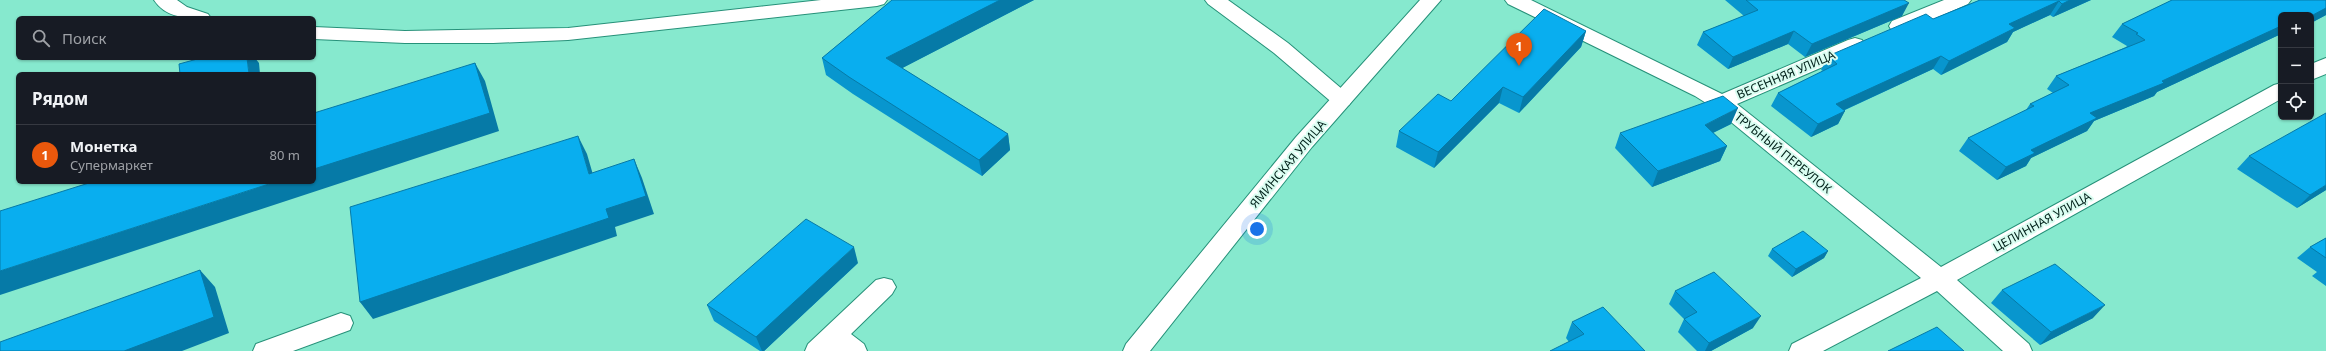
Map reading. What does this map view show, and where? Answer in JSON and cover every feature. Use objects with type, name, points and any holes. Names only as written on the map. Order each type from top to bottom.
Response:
[{"type":"street","points":[[164,0],[180,11],[195,16]]},
{"type":"street","points":[[316,33],[420,37],[568,34],[877,0]]},
{"type":"street","points":[[1215,0],[1281,48],[1342,100]]},
{"type":"street","name":"ЯМИНСКАЯ УЛИЦА","points":[[1135,351],[1304,142],[1431,0]]},
{"type":"street","name":"ТРУБНЫЙ ПЕРЕУЛОК","points":[[1515,0],[1702,91],[1720,103],[1939,279],[2020,351]]},
{"type":"street","name":"ВЕСЕННЯЯ УЛИЦА","points":[[1720,103],[1961,0]]},
{"type":"street","points":[[2314,71],[2326,65]]},
{"type":"street","name":"ЦЕЛИННАЯ УЛИЦА","points":[[1801,351],[1939,279],[2278,92]]},
{"type":"street","points":[[825,343],[884,287]]},
{"type":"street","points":[[265,351],[341,323]]},
{"type":"street","points":[[825,343],[855,351]]},
{"type":"building","points":[[892,0],[1000,0],[886,58],[1008,134],[979,160],[849,77],[822,58]]},
{"type":"building","points":[[1746,0],[1904,0],[1909,3],[1812,44],[1794,31],[1733,57],[1703,32],[1758,10]]},
{"type":"building","points":[[1980,0],[2070,0],[2062,4],[2059,1],[2009,24],[2015,28],[1949,61],[1941,56],[1836,104],[1845,111],[1818,124],[1778,93],[1837,64],[1828,56],[1926,14],[1933,19]]},
{"type":"building","points":[[2172,0],[2326,0],[2326,8],[2314,14],[2314,12],[2278,12],[2278,27],[2162,81],[2164,83],[2090,113],[2097,118],[2031,150],[2035,153],[2006,167],[1968,138],[2034,106],[2030,104],[2069,85],[2056,76],[2145,40],[2136,34],[2138,33],[2122,24]]},
{"type":"building","points":[[1544,9],[1586,31],[1523,97],[1503,87],[1438,152],[1399,131],[1438,94],[1451,101]]},
{"type":"building","points":[[194,60],[247,60],[249,72],[180,72],[179,64]]},
{"type":"building","points":[[475,63],[490,113],[316,168],[316,112]]},
{"type":"building","points":[[1723,96],[1738,108],[1705,125],[1727,146],[1658,171],[1620,133]]},
{"type":"building","points":[[2326,113],[2326,185],[2310,195],[2249,156]]},
{"type":"building","points":[[578,136],[589,174],[634,159],[646,196],[606,209],[609,218],[360,302],[350,207]]},
{"type":"building","points":[[86,184],[269,184],[0,271],[0,211]]},
{"type":"building","points":[[806,219],[854,247],[756,337],[707,305]]},
{"type":"building","points":[[1803,231],[1828,251],[1796,269],[1772,249]]},
{"type":"building","points":[[2326,238],[2326,258],[2310,247]]},
{"type":"building","points":[[2055,264],[2105,305],[2051,332],[2002,290]]},
{"type":"building","points":[[200,270],[214,317],[124,351],[0,351],[0,342]]},
{"type":"building","points":[[1714,272],[1761,316],[1709,343],[1684,319],[1697,312],[1675,291]]},
{"type":"building","points":[[1603,307],[1645,351],[1550,351],[1584,334],[1572,322]]},
{"type":"building","points":[[1937,327],[1964,351],[1888,351]]},
{"type":"place","name":"Монетка","points":[[1519,66]]}]
